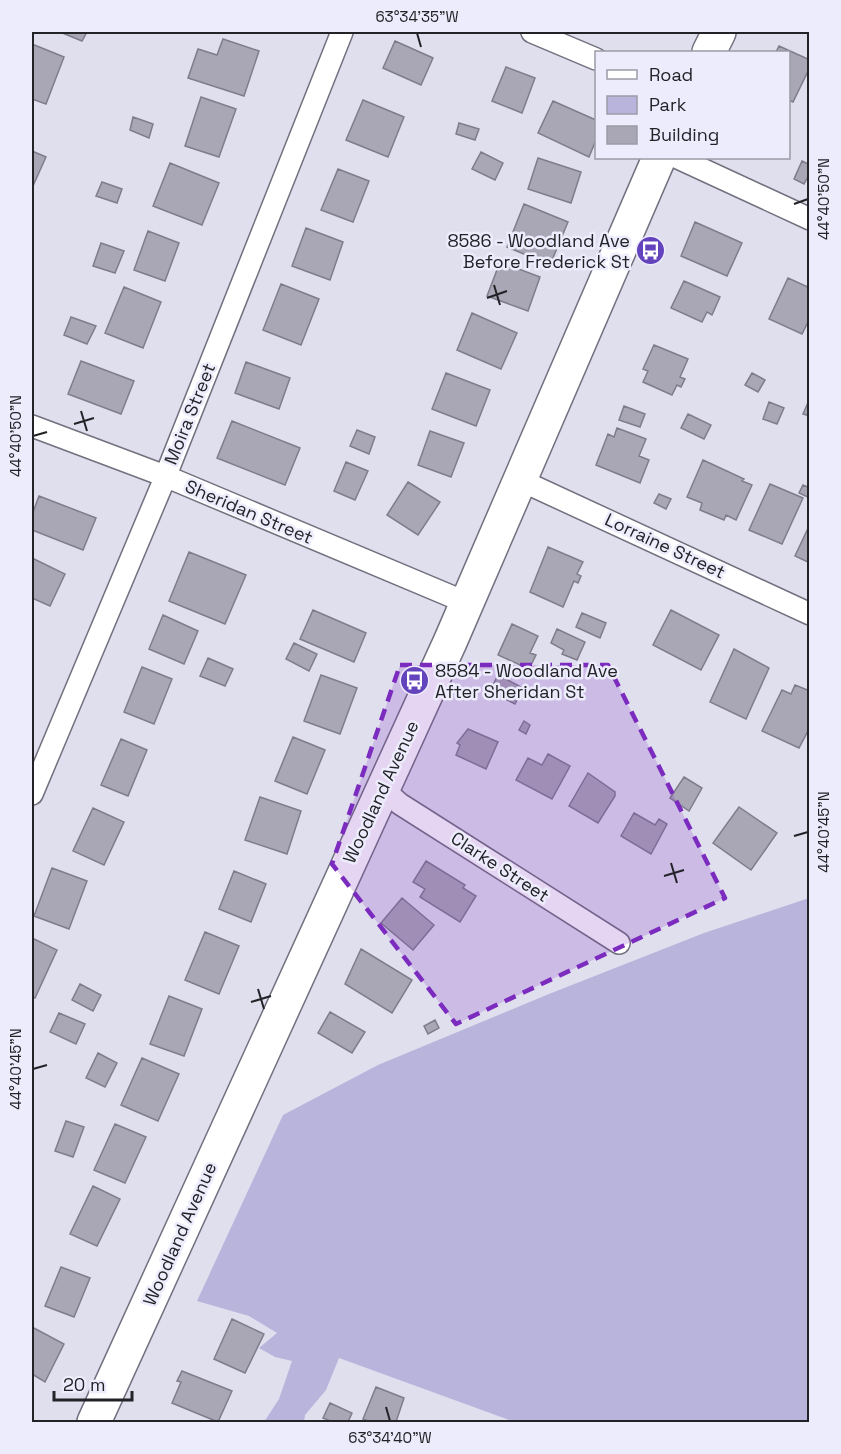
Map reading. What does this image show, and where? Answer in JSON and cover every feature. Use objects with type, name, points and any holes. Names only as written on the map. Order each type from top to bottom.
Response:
[{"type":"main road","points":[[710,51],[719,32]]},
{"type":"main road","name":"Woodland Avenue","points":[[94,1422],[450,642],[465,602],[659,159]]},
{"type":"street","name":"Moira Street","points":[[32,794],[165,476],[342,32]]},
{"type":"street","points":[[532,32],[595,58]]},
{"type":"street","points":[[680,159],[810,219]]},
{"type":"street","name":"Sheridan Street","points":[[32,426],[165,476],[465,602]]},
{"type":"street","name":"Lorraine Street","points":[[520,480],[810,614]]},
{"type":"street","name":"Clarke Street","points":[[383,789],[400,804],[619,943]]},
{"type":"highlighted area","points":[[400,665],[608,665],[725,898],[456,1024],[332,864]]},
{"type":"green space","points":[[809,898],[809,1422],[515,1422],[339,1358],[326,1390],[305,1415],[304,1422],[264,1422],[279,1399],[292,1361],[275,1357],[259,1348],[277,1333],[249,1316],[197,1301],[283,1115],[378,1065],[549,994],[704,933]]},
{"type":"building","points":[[60,32],[87,32],[82,41]]},
{"type":"building","points":[[223,39],[259,51],[244,96],[188,78],[198,49],[217,55]]},
{"type":"building","points":[[395,41],[433,58],[421,85],[383,68]]},
{"type":"building","points":[[32,44],[64,57],[46,104],[32,99]]},
{"type":"building","points":[[779,46],[810,60],[810,67],[793,102],[790,101],[790,51],[776,51]]},
{"type":"building","points":[[506,67],[535,78],[522,113],[492,101]]},
{"type":"building","points":[[201,97],[236,109],[219,157],[185,146]]},
{"type":"building","points":[[363,100],[404,117],[388,157],[346,140]]},
{"type":"building","points":[[553,101],[595,120],[595,142],[589,157],[538,133]]},
{"type":"building","points":[[133,117],[153,124],[149,138],[130,130]]},
{"type":"building","points":[[459,123],[479,129],[475,140],[456,134]]},
{"type":"building","points":[[32,151],[46,157],[33,186],[32,185]]},
{"type":"building","points":[[481,152],[503,163],[495,180],[472,169]]},
{"type":"building","points":[[538,158],[581,172],[571,203],[528,189]]},
{"type":"building","points":[[802,161],[810,165],[810,173],[804,184],[794,179]]},
{"type":"building","points":[[170,163],[219,183],[202,225],[153,206]]},
{"type":"building","points":[[338,169],[369,181],[353,222],[321,210]]},
{"type":"building","points":[[102,182],[122,189],[117,203],[96,196]]},
{"type":"building","points":[[524,204],[568,222],[550,265],[507,247]]},
{"type":"building","points":[[695,222],[742,243],[727,276],[681,256]]},
{"type":"building","points":[[306,228],[343,242],[330,280],[292,266]]},
{"type":"building","points":[[148,231],[179,243],[165,281],[134,270]]},
{"type":"building","points":[[101,243],[124,251],[115,273],[93,266]]},
{"type":"building","points":[[500,262],[540,277],[528,311],[487,296]]},
{"type":"building","points":[[788,278],[810,288],[810,318],[802,334],[769,319]]},
{"type":"building","points":[[684,281],[720,297],[712,315],[707,312],[702,322],[671,308]]},
{"type":"building","points":[[281,284],[319,299],[301,345],[263,330]]},
{"type":"building","points":[[124,287],[161,302],[143,348],[105,333]]},
{"type":"building","points":[[472,313],[517,333],[501,369],[457,350]]},
{"type":"building","points":[[71,317],[96,326],[87,344],[64,335]]},
{"type":"building","points":[[654,345],[688,359],[680,377],[685,379],[681,387],[677,385],[672,395],[643,382],[648,371],[643,369]]},
{"type":"building","points":[[81,361],[134,381],[121,414],[68,394]]},
{"type":"building","points":[[246,362],[290,378],[279,409],[235,393]]},
{"type":"building","points":[[446,373],[490,390],[476,426],[432,409]]},
{"type":"building","points":[[752,373],[765,380],[758,392],[745,385]]},
{"type":"building","points":[[810,398],[810,416],[803,414]]},
{"type":"building","points":[[769,402],[784,408],[777,424],[763,419]]},
{"type":"building","points":[[624,406],[645,414],[640,427],[619,420]]},
{"type":"building","points":[[688,414],[711,425],[704,439],[681,428]]},
{"type":"building","points":[[232,421],[300,448],[285,485],[217,458]]},
{"type":"building","points":[[617,428],[646,439],[639,456],[649,460],[640,483],[596,465],[608,434],[614,437]]},
{"type":"building","points":[[357,430],[375,437],[369,454],[350,446]]},
{"type":"building","points":[[430,431],[464,443],[451,477],[418,465]]},
{"type":"building","points":[[703,460],[752,485],[736,520],[726,515],[724,520],[700,510],[702,503],[687,497]]},
{"type":"building","points":[[346,462],[368,471],[355,500],[334,491]]},
{"type":"building","points":[[408,482],[440,502],[418,535],[387,515]]},
{"type":"building","points":[[770,484],[803,498],[782,544],[749,530]]},
{"type":"building","points":[[803,485],[810,488],[810,498],[799,493]]},
{"type":"building","points":[[659,494],[671,499],[666,509],[654,503]]},
{"type":"building","points":[[39,496],[96,518],[83,550],[32,530],[32,515]]},
{"type":"building","points":[[810,524],[810,563],[795,556]]},
{"type":"building","points":[[548,547],[583,562],[577,574],[581,576],[578,583],[574,581],[563,607],[530,592]]},
{"type":"building","points":[[189,552],[246,575],[225,624],[169,601]]},
{"type":"building","points":[[32,558],[65,574],[50,606],[32,598]]},
{"type":"building","points":[[313,610],[366,633],[354,662],[300,639]]},
{"type":"building","points":[[671,610],[719,635],[701,670],[653,645]]},
{"type":"building","points":[[582,613],[606,623],[600,638],[576,627]]},
{"type":"building","points":[[163,615],[198,631],[184,664],[149,649]]},
{"type":"building","points":[[512,624],[538,636],[530,653],[536,655],[529,669],[498,655]]},
{"type":"building","points":[[557,629],[585,642],[577,660],[562,654],[564,650],[551,643]]},
{"type":"building","points":[[294,643],[317,654],[309,671],[286,659]]},
{"type":"building","points":[[734,649],[769,668],[746,719],[710,702]]},
{"type":"building","points":[[208,658],[233,669],[225,686],[200,676]]},
{"type":"building","points":[[142,667],[172,679],[154,724],[124,712]]},
{"type":"building","points":[[321,675],[357,688],[340,734],[304,721]]},
{"type":"building","points":[[498,675],[523,688],[515,704],[490,691]]},
{"type":"building","points":[[795,685],[810,691],[810,727],[799,748],[762,731],[782,690],[791,694]]},
{"type":"building","points":[[524,721],[530,725],[526,734],[519,730]]},
{"type":"building","points":[[468,729],[498,742],[486,769],[456,755],[460,745],[457,743]]},
{"type":"building","points":[[293,737],[325,750],[307,794],[275,781]]},
{"type":"building","points":[[121,739],[147,750],[128,796],[101,785]]},
{"type":"building","points":[[548,754],[570,766],[552,799],[516,780],[528,758],[542,765]]},
{"type":"building","points":[[588,773],[615,792],[615,796],[598,823],[569,806]]},
{"type":"building","points":[[684,777],[702,788],[689,811],[670,798]]},
{"type":"building","points":[[260,797],[301,811],[287,854],[245,840]]},
{"type":"building","points":[[739,807],[777,833],[751,870],[713,843]]},
{"type":"building","points":[[93,808],[124,822],[104,865],[73,851]]},
{"type":"building","points":[[634,813],[655,825],[659,819],[667,824],[651,854],[621,836]]},
{"type":"building","points":[[426,861],[465,885],[463,888],[476,896],[460,922],[420,897],[425,889],[413,882]]},
{"type":"building","points":[[52,868],[87,881],[69,929],[34,916]]},
{"type":"building","points":[[234,871],[266,884],[251,922],[219,909]]},
{"type":"building","points":[[402,898],[434,925],[413,950],[381,923]]},
{"type":"building","points":[[205,932],[239,946],[219,994],[185,980]]},
{"type":"building","points":[[32,938],[57,950],[35,998],[32,997]]},
{"type":"building","points":[[361,949],[412,980],[392,1013],[345,984]]},
{"type":"building","points":[[80,984],[101,995],[93,1011],[72,1000]]},
{"type":"building","points":[[169,996],[202,1009],[184,1056],[150,1044]]},
{"type":"building","points":[[330,1012],[365,1032],[352,1053],[318,1033]]},
{"type":"building","points":[[59,1013],[85,1024],[76,1044],[50,1032]]},
{"type":"building","points":[[435,1020],[439,1028],[428,1034],[424,1026]]},
{"type":"building","points":[[98,1053],[117,1063],[105,1087],[86,1078]]},
{"type":"building","points":[[142,1058],[179,1074],[158,1121],[121,1105]]},
{"type":"building","points":[[66,1121],[84,1127],[73,1157],[55,1151]]},
{"type":"building","points":[[115,1124],[146,1137],[125,1183],[94,1170]]},
{"type":"building","points":[[93,1186],[120,1199],[97,1246],[70,1234]]},
{"type":"building","points":[[61,1267],[90,1278],[74,1317],[45,1306]]},
{"type":"building","points":[[232,1319],[264,1334],[245,1373],[214,1359]]},
{"type":"building","points":[[32,1327],[64,1344],[45,1382],[32,1374]]},
{"type":"building","points":[[182,1371],[232,1391],[218,1422],[172,1403],[181,1382],[177,1381]]},
{"type":"building","points":[[376,1387],[404,1398],[396,1422],[371,1422],[363,1419]]},
{"type":"building","points":[[330,1403],[352,1413],[348,1422],[333,1422],[323,1418]]},
{"type":"place","name":"8586 - Woodland Ave Before Frederick St","points":[[651,251]]},
{"type":"place","name":"8584 - Woodland Ave After Sheridan St","points":[[414,681]]}]
